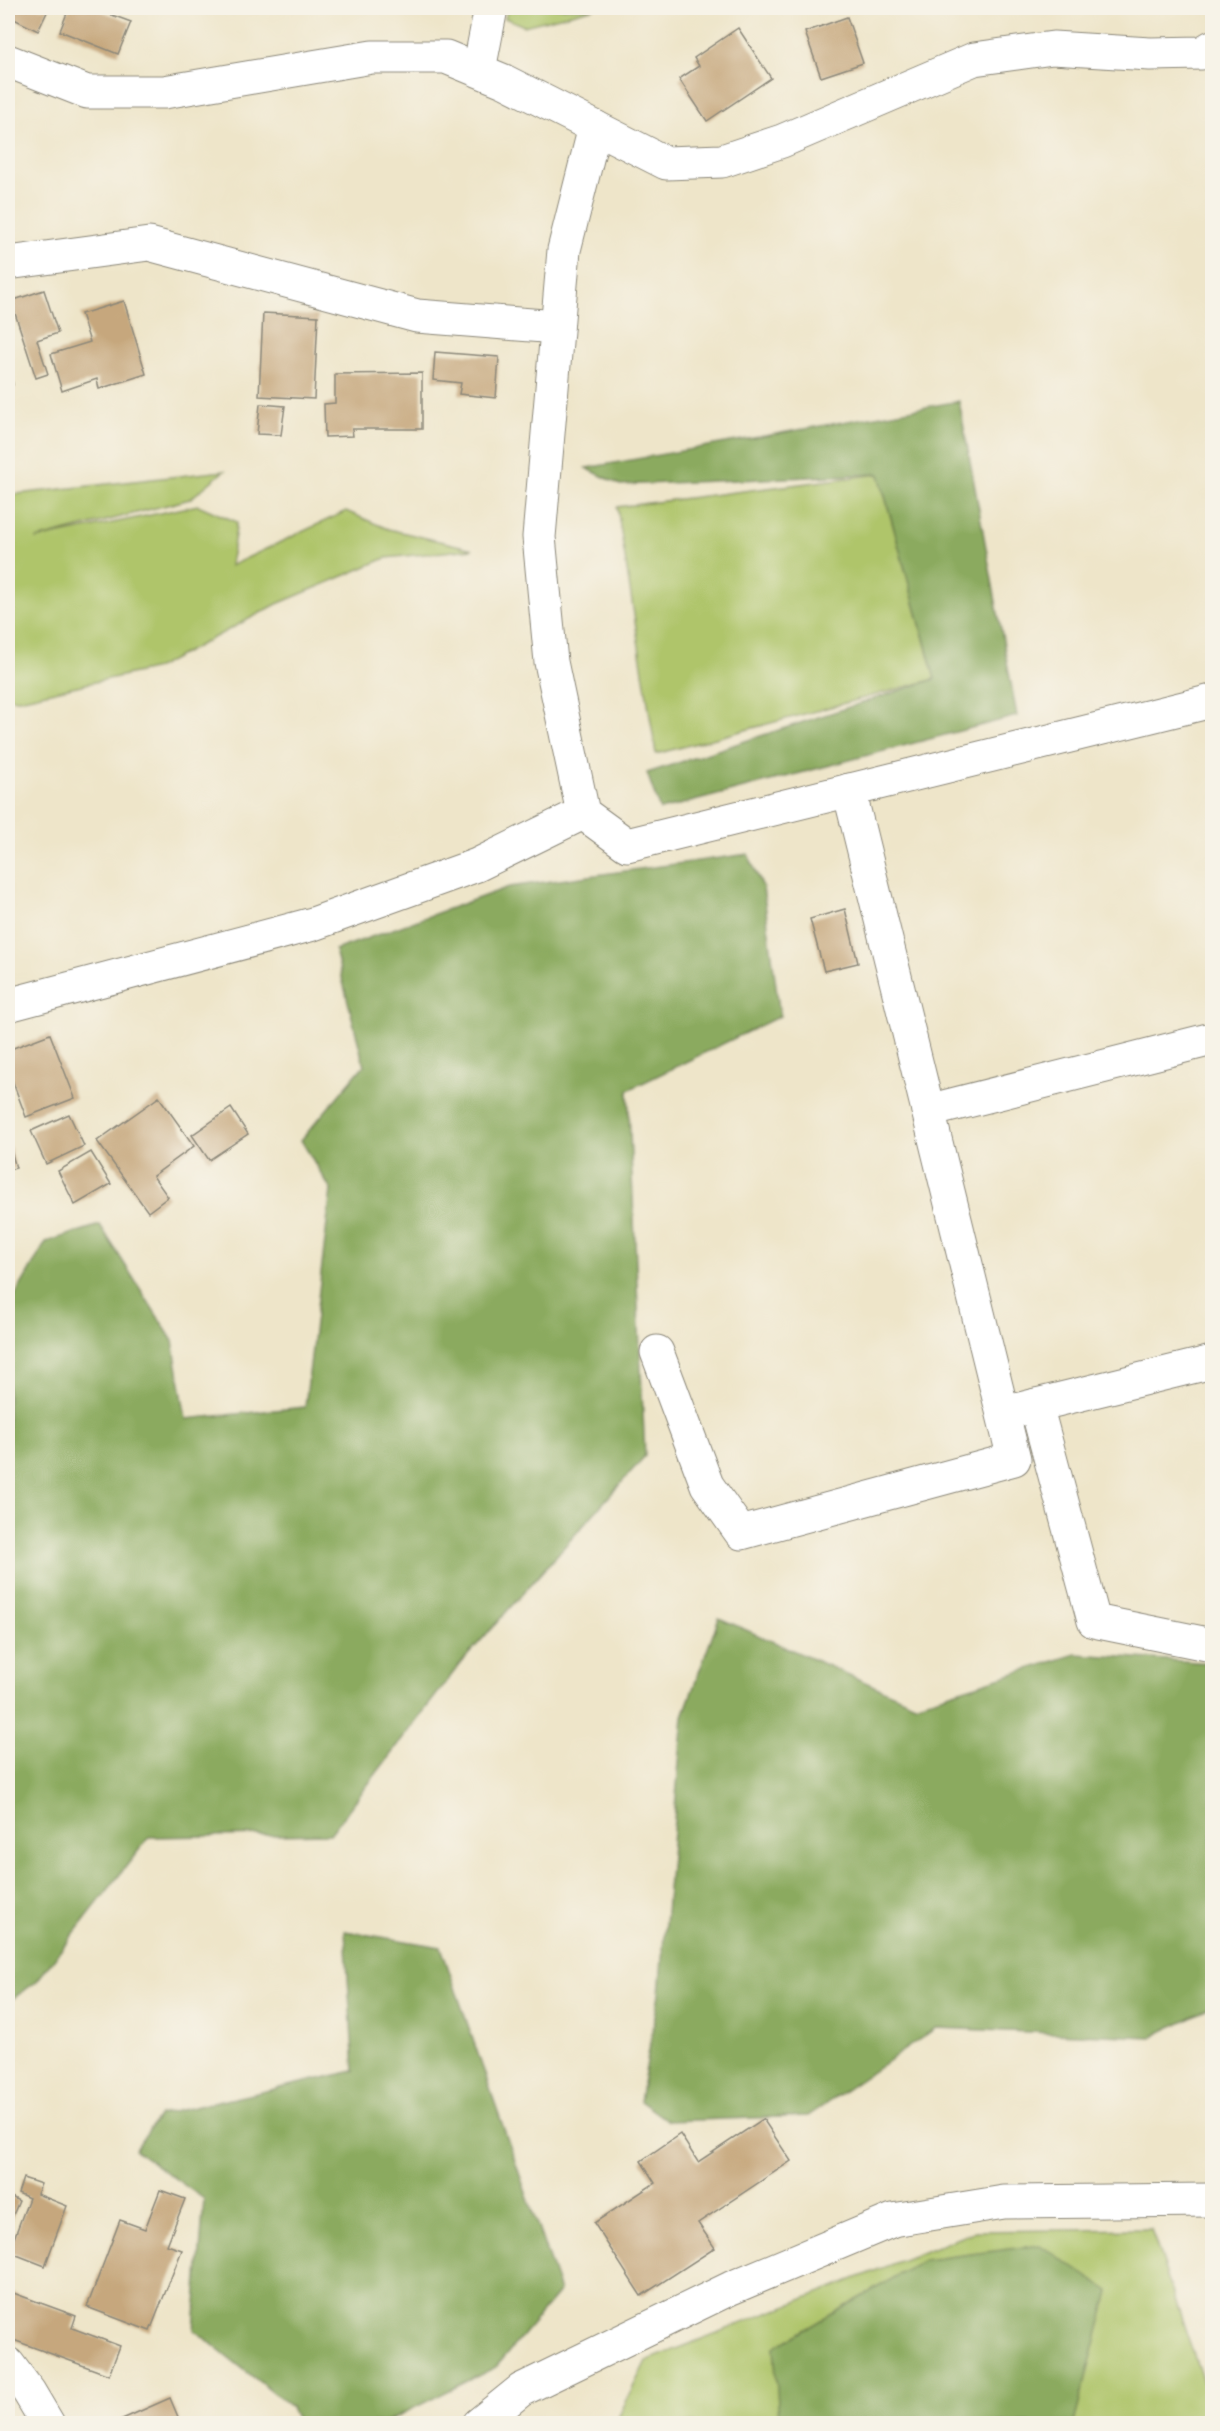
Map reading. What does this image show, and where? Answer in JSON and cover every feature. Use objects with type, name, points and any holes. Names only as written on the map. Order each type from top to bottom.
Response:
[{"type":"street","points":[[478,70],[491,8]]},
{"type":"street","points":[[8,61],[87,92],[164,92],[372,57],[446,57],[478,70],[666,162],[722,161],[782,141],[974,59],[1053,48],[1150,54],[1202,53],[1212,47]]},
{"type":"street","points":[[595,127],[564,250],[539,537],[551,662],[583,813],[627,845],[1212,701]]},
{"type":"street","points":[[8,263],[149,244],[417,316],[557,327]]},
{"type":"street","points":[[657,1352],[707,1485],[741,1533],[1014,1459],[849,790]]},
{"type":"street","points":[[8,1005],[313,924],[477,865],[583,813]]},
{"type":"street","points":[[928,1111],[1212,1039]]},
{"type":"street","points":[[1003,1413],[1212,1362]]},
{"type":"street","points":[[1036,1405],[1094,1621],[1212,1645]]},
{"type":"street","points":[[479,2424],[521,2390],[731,2288],[893,2220],[1004,2202],[1212,2200]]},
{"type":"street","points":[[8,2364],[29,2392],[48,2424]]},
{"type":"green space","points":[[508,8],[595,8],[524,26],[505,18]]},
{"type":"green space","points":[[959,401],[1017,716],[660,810],[647,773],[935,679],[879,474],[620,485],[586,468]]},
{"type":"green space","points":[[224,471],[190,499],[36,539],[198,505],[237,522],[230,566],[346,511],[388,529],[473,549],[386,558],[277,604],[157,668],[19,699],[8,698],[8,495]]},
{"type":"green space","points":[[879,474],[935,679],[656,754],[617,507]]},
{"type":"green space","points":[[748,854],[763,888],[780,1016],[628,1090],[645,1456],[460,1664],[330,1834],[149,1837],[36,1982],[8,2002],[8,1308],[46,1242],[100,1225],[173,1341],[186,1419],[305,1407],[331,1190],[301,1140],[364,1065],[335,950],[509,887]]},
{"type":"green space","points":[[719,1618],[915,1704],[1076,1654],[1212,1663],[1212,2007],[1151,2037],[936,2028],[808,2116],[668,2121],[640,2101],[659,1994],[683,1716]]},
{"type":"green space","points":[[345,1931],[441,1947],[560,2291],[496,2367],[384,2423],[298,2423],[291,2407],[194,2330],[204,2199],[135,2150],[159,2115],[354,2071]]},
{"type":"green space","points":[[1151,2229],[1212,2408],[1212,2424],[615,2424],[646,2361],[976,2231]]},
{"type":"green space","points":[[1040,2245],[1109,2291],[1074,2423],[788,2424],[779,2418],[774,2348],[924,2260]]},
{"type":"building","points":[[8,8],[49,8],[38,31],[8,16]]},
{"type":"building","points":[[69,8],[93,8],[131,22],[118,54],[60,31]]},
{"type":"building","points":[[847,17],[863,63],[821,77],[805,32]]},
{"type":"building","points":[[738,28],[771,78],[707,121],[679,79],[699,66],[694,58]]},
{"type":"building","points":[[44,290],[58,333],[37,340],[48,374],[36,378],[11,301]]},
{"type":"building","points":[[124,301],[146,374],[99,389],[97,379],[62,391],[51,354],[90,342],[81,314]]},
{"type":"building","points":[[263,313],[318,316],[314,399],[259,396]]},
{"type":"building","points":[[435,352],[499,357],[496,398],[459,394],[461,383],[433,380]]},
{"type":"building","points":[[8,355],[13,385],[8,386]]},
{"type":"building","points":[[422,373],[422,429],[352,429],[353,436],[325,437],[324,404],[335,403],[335,374]]},
{"type":"building","points":[[260,404],[285,406],[281,435],[257,434]]},
{"type":"building","points":[[845,909],[858,963],[824,971],[810,919]]},
{"type":"building","points":[[50,1034],[75,1098],[26,1117],[8,1069],[8,1050]]},
{"type":"building","points":[[159,1097],[194,1146],[153,1176],[168,1197],[148,1212],[97,1141]]},
{"type":"building","points":[[231,1108],[248,1134],[209,1160],[192,1135]]},
{"type":"building","points":[[69,1114],[84,1146],[46,1164],[31,1131]]},
{"type":"building","points":[[8,1140],[16,1168],[8,1170]]},
{"type":"building","points":[[91,1152],[111,1184],[75,1205],[58,1171]]},
{"type":"building","points":[[763,2119],[791,2161],[698,2223],[715,2248],[641,2296],[594,2223],[655,2183],[641,2161],[680,2134],[698,2162]]},
{"type":"building","points":[[23,2178],[41,2184],[37,2194],[67,2206],[45,2266],[9,2252],[29,2198],[18,2193]]},
{"type":"building","points":[[160,2190],[185,2199],[167,2245],[182,2250],[150,2331],[87,2307],[120,2220],[145,2229]]},
{"type":"building","points":[[8,2195],[19,2201],[8,2227]]},
{"type":"building","points":[[8,2291],[76,2316],[72,2328],[120,2346],[109,2375],[8,2338]]},
{"type":"building","points":[[170,2398],[181,2424],[111,2424]]}]
